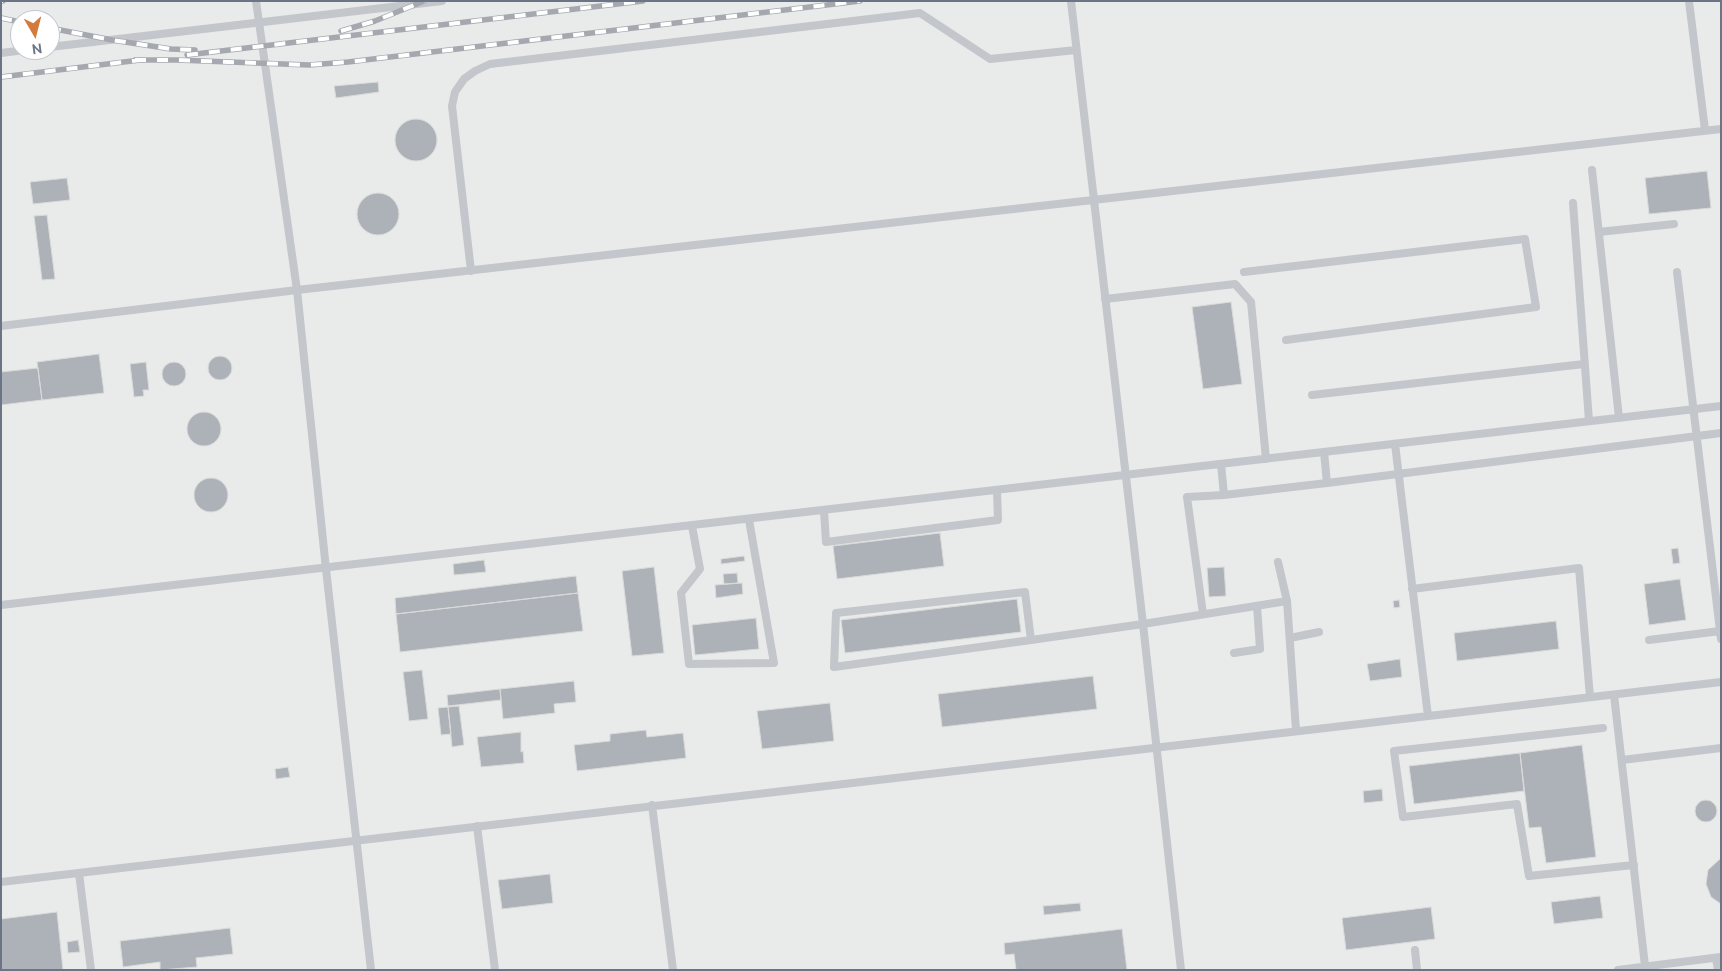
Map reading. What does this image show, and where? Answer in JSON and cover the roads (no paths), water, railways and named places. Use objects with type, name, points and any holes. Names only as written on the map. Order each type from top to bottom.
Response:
[{"type":"lane","points":[[256,1],[297,290],[326,569],[372,970]]},
{"type":"lane","points":[[60,46],[442,1]]},
{"type":"lane","points":[[1071,1],[1144,624],[1155,746],[1181,970]]},
{"type":"lane","points":[[1689,1],[1705,130]]},
{"type":"lane","points":[[471,271],[452,106],[455,92],[464,79],[474,71],[490,64],[920,13],[990,59],[1076,50]]},
{"type":"lane","points":[[1,326],[297,290],[1721,129]]},
{"type":"lane","points":[[1592,170],[1620,418]]},
{"type":"lane","points":[[1572,203],[1589,421]]},
{"type":"lane","points":[[1599,232],[1674,224]]},
{"type":"lane","points":[[1244,272],[1526,239],[1536,307],[1286,340]]},
{"type":"lane","points":[[1677,272],[1721,639]]},
{"type":"lane","points":[[1105,299],[1235,284],[1251,302],[1266,459]]},
{"type":"lane","points":[[1312,395],[1584,364]]},
{"type":"lane","points":[[1,605],[326,569],[1721,406]]},
{"type":"lane","points":[[1203,614],[1187,497],[1224,495],[1327,483],[1721,433]]},
{"type":"lane","points":[[1395,444],[1428,716]]},
{"type":"lane","points":[[1324,452],[1327,483]]},
{"type":"lane","points":[[1221,464],[1224,495]]},
{"type":"lane","points":[[824,511],[826,542],[998,520],[997,490]]},
{"type":"lane","points":[[692,526],[700,569],[681,593],[689,664],[774,663],[748,520]]},
{"type":"lane","points":[[1278,562],[1287,601],[1296,730]]},
{"type":"lane","points":[[1412,588],[1579,568],[1590,698]]},
{"type":"lane","points":[[1031,640],[1025,592],[836,613],[834,667],[933,654],[1144,624],[1287,601]]},
{"type":"lane","points":[[1234,653],[1260,649],[1257,606]]},
{"type":"lane","points":[[1649,640],[1720,631]]},
{"type":"lane","points":[[1290,638],[1319,632]]},
{"type":"lane","points":[[1,882],[1155,746],[1721,682]]},
{"type":"lane","points":[[1614,695],[1646,966]]},
{"type":"lane","points":[[1603,728],[1394,751],[1403,817],[1518,804],[1529,876],[1634,865]]},
{"type":"lane","points":[[1622,760],[1721,748]]},
{"type":"lane","points":[[652,805],[673,970]]},
{"type":"lane","points":[[476,826],[495,970]]},
{"type":"lane","points":[[79,872],[91,970]]},
{"type":"lane","points":[[1415,950],[1416,970]]},
{"type":"lane","points":[[1618,970],[1719,958],[1718,970]]},
{"type":"railway","points":[[341,31],[375,21],[424,1]]},
{"type":"railway","points":[[187,55],[643,1]]},
{"type":"railway","points":[[135,60],[309,65],[348,62],[860,1]]},
{"type":"railway","points":[[1,18],[10,20]]},
{"type":"railway","points":[[60,30],[171,49],[195,50]]},
{"type":"railway","points":[[1,77],[140,60]]}]
